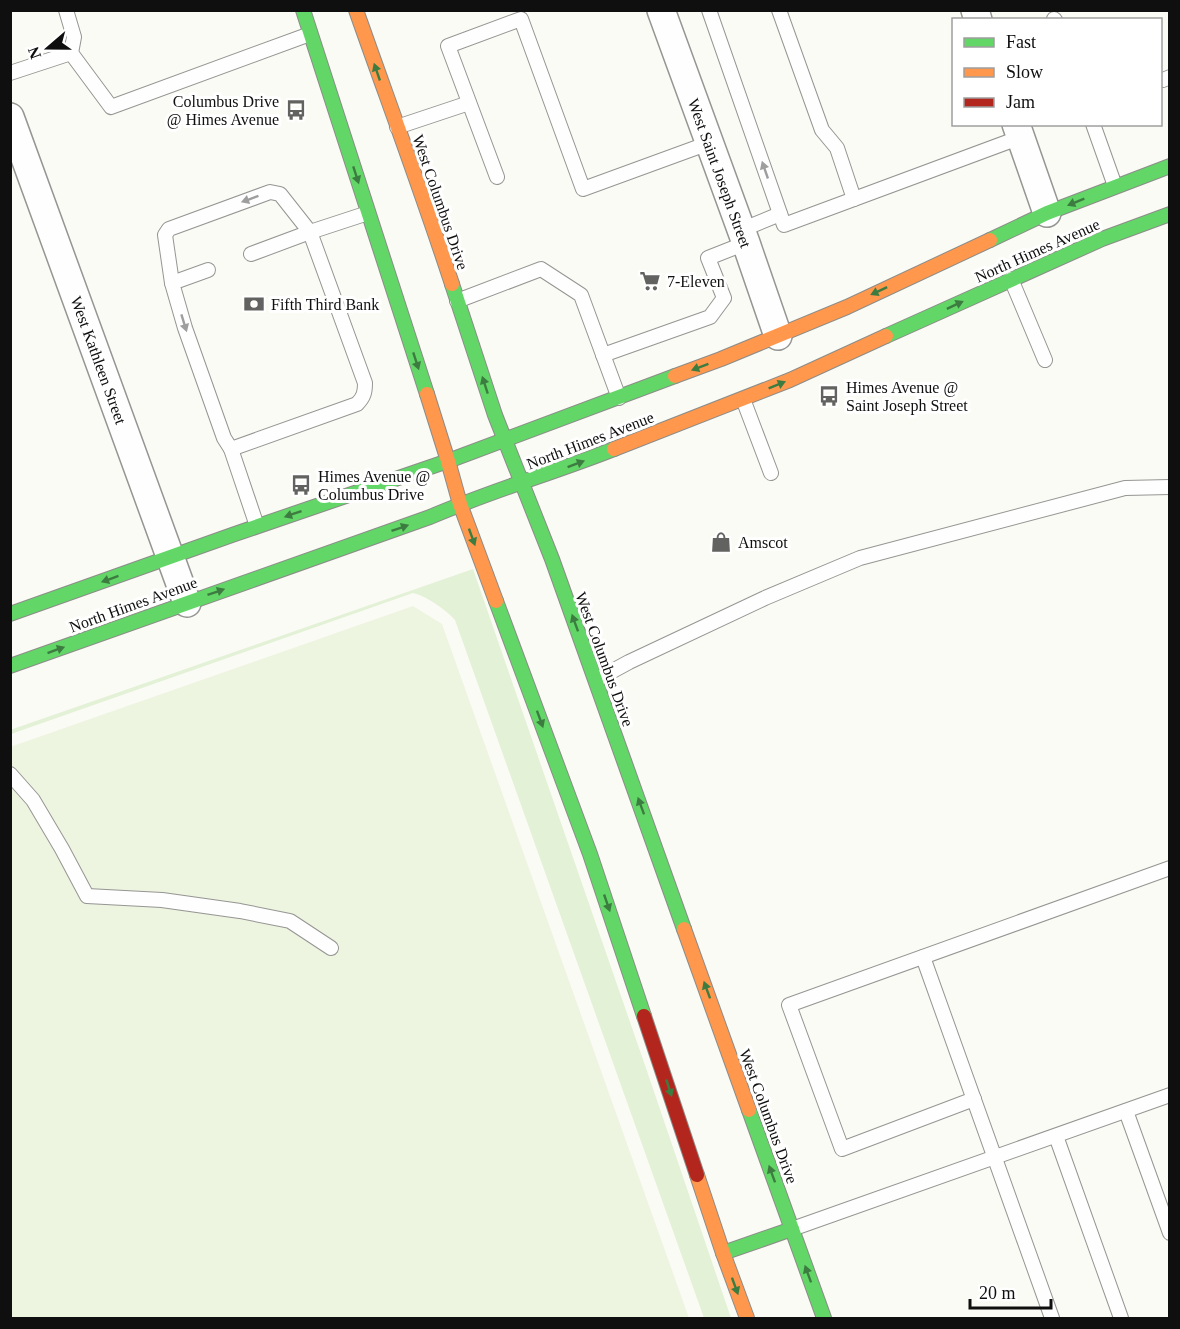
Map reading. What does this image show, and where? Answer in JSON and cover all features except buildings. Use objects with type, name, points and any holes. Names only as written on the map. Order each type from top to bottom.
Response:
[{"type":"main road","points":[[303,10],[460,504],[590,854],[723,1253],[747,1318]]},
{"type":"main road","name":"West Columbus Drive","points":[[356,10],[421,190],[505,440],[596,680],[824,1318]]},
{"type":"main road","name":"North Himes Avenue","points":[[10,614],[448,461],[619,398],[847,307],[1047,213],[1170,165]]},
{"type":"main road","points":[[1102,239],[1148,210],[1170,200]]},
{"type":"main road","name":"North Himes Avenue","points":[[10,666],[569,467],[743,399],[1102,239],[1170,214]]},
{"type":"main road","points":[[723,1253],[792,1229]]},
{"type":"street","name":"West Saint Joseph Street","points":[[661,10],[778,336]]},
{"type":"street","name":"West Kathleen Street","points":[[10,117],[187,603]]},
{"type":"street","points":[[1018,131],[1047,213]]},
{"type":"lane","points":[[66,10],[74,37],[71,52],[111,107],[310,34]]},
{"type":"lane","points":[[710,10],[782,219]]},
{"type":"lane","points":[[779,10],[822,130],[837,148],[854,199]]},
{"type":"lane","points":[[496,177],[448,46],[521,19],[583,189],[709,143]]},
{"type":"lane","points":[[10,73],[71,52]]},
{"type":"lane","points":[[397,127],[469,103]]},
{"type":"lane","points":[[1094,126],[1115,186]]},
{"type":"lane","points":[[603,355],[711,317],[724,298],[708,258],[743,237],[782,219],[854,199],[1018,131]]},
{"type":"lane","points":[[231,449],[357,404],[365,392],[365,382],[310,232],[280,194],[270,192],[169,229],[165,235],[172,284],[185,328],[231,449],[257,526]]},
{"type":"lane","points":[[251,254],[368,213]]},
{"type":"lane","points":[[458,301],[541,269],[581,294],[619,398]]},
{"type":"lane","points":[[172,284],[208,270]]},
{"type":"lane","points":[[1011,279],[1045,360]]},
{"type":"lane","points":[[743,399],[771,473]]},
{"type":"lane","points":[[596,680],[765,598],[860,558],[1125,488],[1170,487]]},
{"type":"lane","points":[[10,774],[33,800],[63,849],[87,896],[162,900],[290,921],[331,948]]},
{"type":"lane","points":[[974,1099],[842,1149],[789,1005],[1170,868]]},
{"type":"lane","points":[[923,957],[1052,1318]]},
{"type":"lane","points":[[792,1229],[1170,1095]]},
{"type":"lane","points":[[1126,1111],[1170,1233]]},
{"type":"lane","points":[[1056,1136],[1121,1318]]},
{"type":"green space","points":[[473,569],[731,1318],[704,1318],[455,620],[446,612],[430,600],[413,593],[11,734],[10,730]]},
{"type":"green space","points":[[413,606],[442,624],[689,1318],[11,1318],[10,747]]},
{"type":"traffic: fast","points":[[303,10],[427,394]]},
{"type":"traffic: fast","points":[[990,240],[1047,213],[1170,166]]},
{"type":"traffic: fast","points":[[886,336],[1102,239],[1170,214]]},
{"type":"traffic: fast","points":[[452,284],[495,415],[552,559],[684,929]]},
{"type":"traffic: fast","points":[[10,614],[448,461],[675,376]]},
{"type":"traffic: fast","points":[[10,666],[614,449]]},
{"type":"traffic: fast","points":[[496,601],[590,854],[644,1016]]},
{"type":"traffic: fast","points":[[749,1110],[824,1318]]},
{"type":"traffic: fast","points":[[723,1253],[792,1229]]},
{"type":"traffic: slow","points":[[356,10],[452,284]]},
{"type":"traffic: slow","points":[[675,376],[847,307],[990,240]]},
{"type":"traffic: slow","points":[[614,449],[790,380],[886,336]]},
{"type":"traffic: slow","points":[[427,394],[460,504],[496,601]]},
{"type":"traffic: slow","points":[[684,929],[749,1110]]},
{"type":"traffic: slow","points":[[697,1175],[747,1318]]},
{"type":"traffic: jam","points":[[644,1016],[697,1175]]},
{"type":"place","name":"Columbus Drive @ Himes Avenue","points":[[296,110]]},
{"type":"place","name":"7-Eleven","points":[[650,281]]},
{"type":"place","name":"Fifth Third Bank","points":[[254,304]]},
{"type":"place","name":"Himes Avenue @ Saint Joseph Street","points":[[829,396]]},
{"type":"place","name":"Himes Avenue @ Columbus Drive","points":[[301,485]]},
{"type":"place","name":"Amscot","points":[[721,542]]}]
